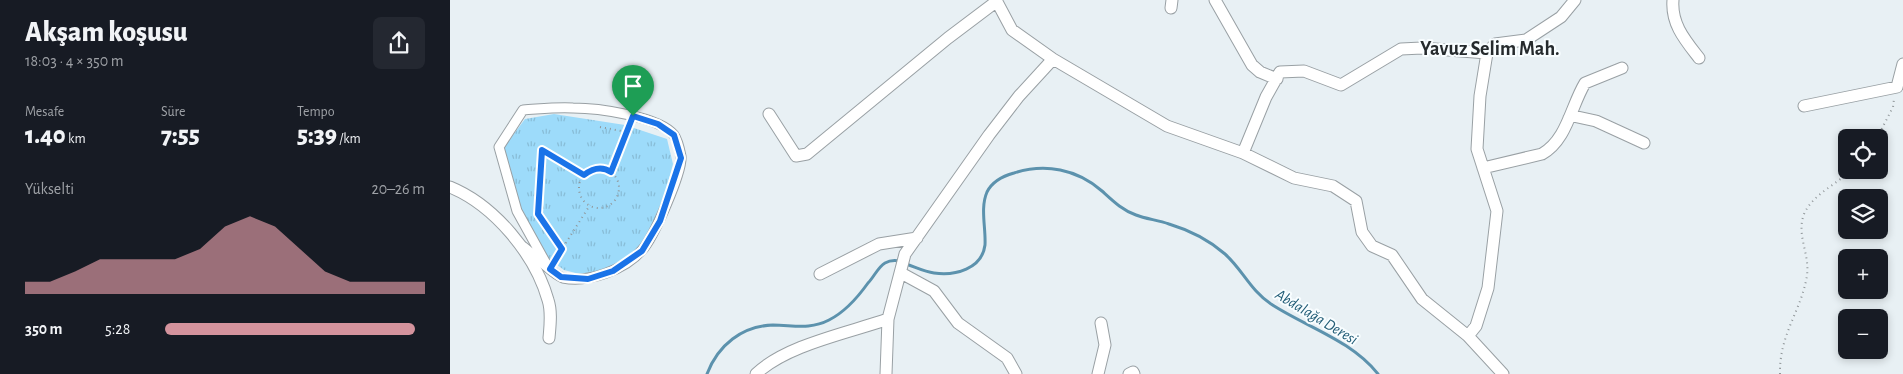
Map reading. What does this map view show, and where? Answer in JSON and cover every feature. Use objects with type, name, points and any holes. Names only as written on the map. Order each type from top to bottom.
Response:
[{"type":"street","points":[[1215,0],[1252,65],[1260,72],[1277,78]]},
{"type":"street","points":[[1468,336],[1476,326],[1488,288],[1497,211],[1477,149],[1480,96],[1487,52],[1495,44],[1526,40],[1561,17],[1574,0]]},
{"type":"street","points":[[1673,0],[1672,10],[1675,22],[1699,58]]},
{"type":"street","points":[[769,114],[796,156],[808,154],[948,38],[996,1],[1012,30],[1054,59],[1167,126],[1243,153],[1294,178],[1334,186],[1356,201],[1362,232],[1372,246],[1392,255],[1422,299],[1468,336],[1503,374]]},
{"type":"street","points":[[1243,153],[1266,97],[1280,72],[1295,70],[1319,75],[1329,82],[1341,85],[1401,49],[1422,48],[1487,52]]},
{"type":"street","points":[[886,374],[888,319],[906,254],[989,135],[1019,96],[1054,59]]},
{"type":"street","points":[[1804,106],[1896,87],[1903,64]]},
{"type":"street","points":[[1483,168],[1542,154],[1550,150],[1569,118],[1585,84],[1622,68]]},
{"type":"street","points":[[450,187],[467,194],[490,212],[518,242],[549,268],[561,277],[588,279],[613,271],[642,251],[660,221],[681,158],[674,135],[658,124],[633,116],[573,108],[523,110],[499,147],[516,211],[549,268]]},
{"type":"street","points":[[1569,118],[1573,116],[1596,121],[1644,143]]},
{"type":"street","points":[[820,274],[879,244],[917,238]]},
{"type":"street","points":[[518,242],[549,302],[549,338]]},
{"type":"street","points":[[902,270],[934,291],[958,323],[1007,358],[1016,374]]},
{"type":"street","points":[[756,374],[768,362],[799,348],[888,319]]},
{"type":"street","points":[[1098,374],[1105,345],[1101,323]]},
{"type":"street","points":[[1129,374],[1134,374]]},
{"type":"path","points":[[1881,129],[1893,107],[1896,87]]},
{"type":"path","points":[[611,172],[633,116]]},
{"type":"path","points":[[600,127],[627,132]]},
{"type":"path","points":[[562,249],[538,214],[542,150],[584,175]]},
{"type":"path","points":[[599,168],[611,172],[616,177],[619,186],[618,195],[612,203],[604,207],[590,205],[580,195],[579,185],[584,175],[590,170],[599,168]]},
{"type":"path","points":[[1780,374],[1786,332],[1807,276],[1808,263],[1800,228],[1804,214],[1812,202],[1840,179]]},
{"type":"path","points":[[549,268],[590,205]]},
{"type":"green space","points":[[554,114],[625,125],[667,139],[673,164],[659,217],[631,261],[595,278],[564,270],[541,253],[520,211],[501,151],[525,119]]},
{"type":"waterway","name":"Abdalağa Deresi","points":[[906,264],[927,272],[942,274],[959,272],[973,265],[979,260],[985,245],[984,205],[987,192],[992,185],[1006,176],[1026,170],[1037,168],[1060,170],[1071,173],[1092,184],[1126,211],[1184,229],[1212,244],[1231,260],[1264,299],[1342,343],[1367,362],[1378,374]]},
{"type":"waterway","name":"Abdalağa Deresi","points":[[707,374],[718,354],[732,339],[741,333],[762,326],[808,326],[829,320],[851,304],[883,265],[894,260],[900,261]]},
{"type":"district","name":"Yavuz Selim Mah.","points":[[1490,48]]},
{"type":"route","points":[[633,116],[658,124],[674,135],[681,158],[660,221],[642,251],[613,271],[588,279],[561,277],[550,269],[562,249],[538,214],[542,150],[584,175],[590,170],[599,168],[611,172],[633,116]]}]
